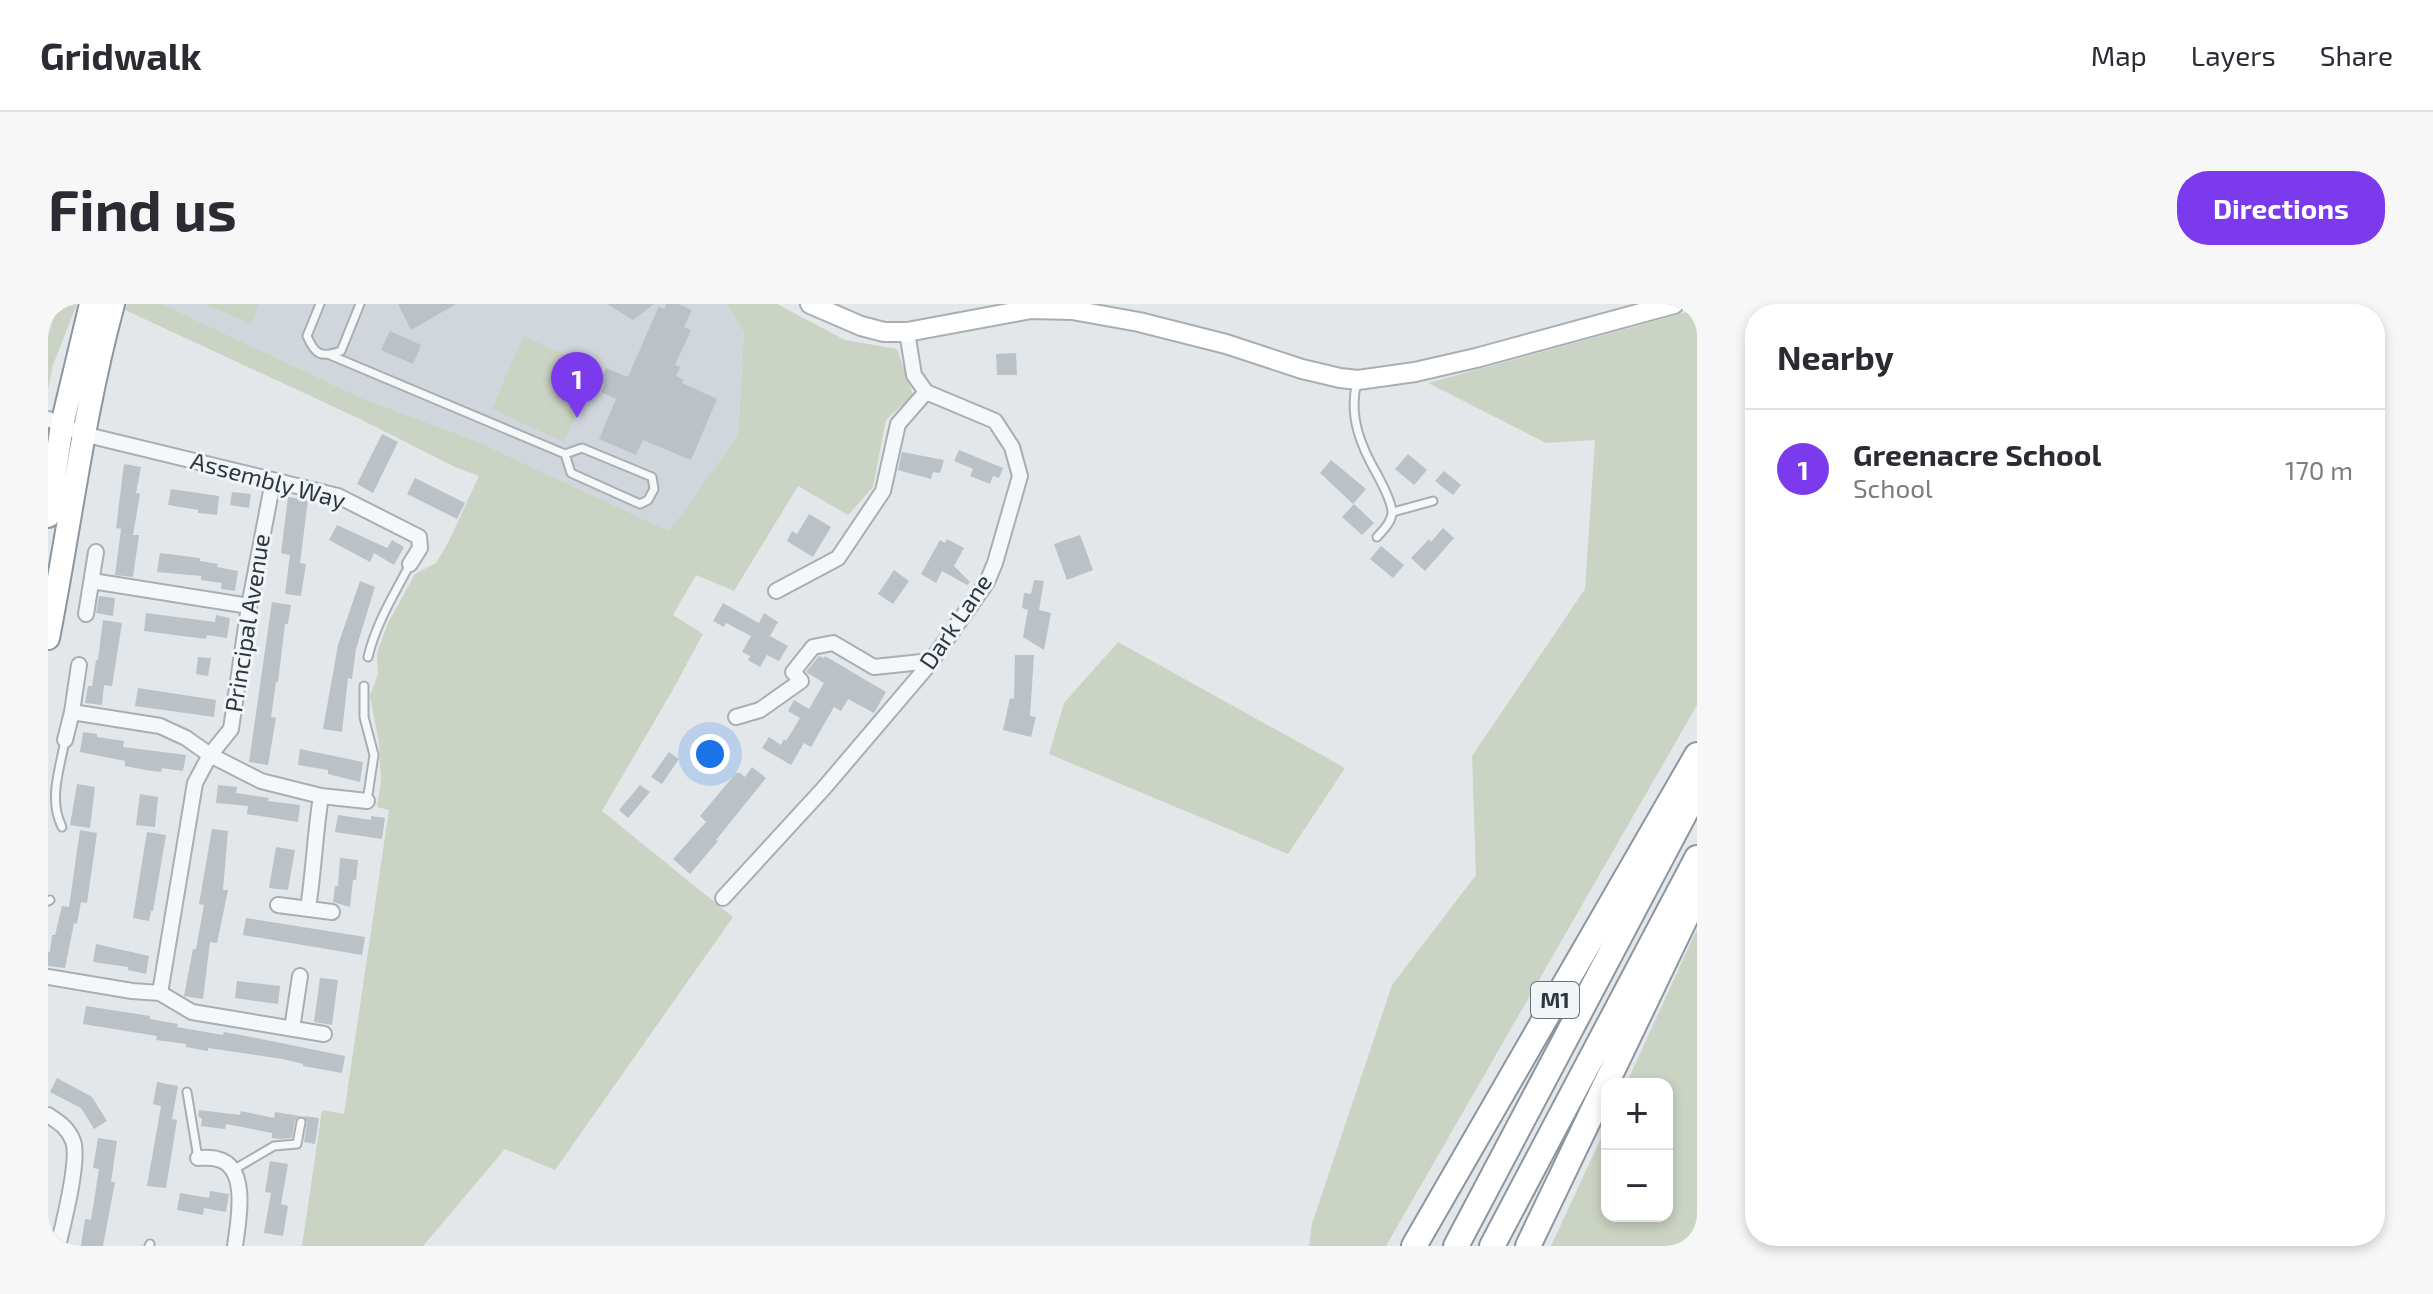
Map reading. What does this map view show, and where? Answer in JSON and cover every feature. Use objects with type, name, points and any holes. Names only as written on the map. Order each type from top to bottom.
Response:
[{"type":"highway","points":[[48,516],[91,304]]},
{"type":"highway","points":[[48,638],[64,426],[96,366],[113,304]]},
{"type":"highway","name":"M1","points":[[1414,1246],[1697,755]]},
{"type":"highway","name":"M1","points":[[1456,1246],[1697,790]]},
{"type":"highway","name":"M1","points":[[1492,1246],[1697,858]]},
{"type":"highway","points":[[1528,1246],[1697,894]]},
{"type":"main road","points":[[810,304],[861,326],[884,332],[907,332],[1031,309],[1072,310],[1139,322],[1226,344],[1302,369],[1358,380],[1415,372],[1476,358],[1674,304]]},
{"type":"street","points":[[776,591],[838,558],[883,491],[898,424],[926,392],[914,375],[907,332]]},
{"type":"street","name":"Dark Lane","points":[[723,898],[824,788],[931,661],[987,582],[995,563],[1020,476],[1012,447],[995,421],[926,392]]},
{"type":"street","name":"Assembly Way","points":[[64,426],[338,496],[419,537],[420,548],[410,564]]},
{"type":"street","name":"Principal Avenue","points":[[160,993],[195,783],[210,755],[231,729],[249,606],[273,481]]},
{"type":"street","points":[[86,614],[96,552]]},
{"type":"street","points":[[92,581],[249,606]]},
{"type":"street","points":[[736,717],[760,710],[801,681],[793,672],[813,647],[833,643],[874,667],[931,661]]},
{"type":"street","points":[[65,740],[79,665]]},
{"type":"street","points":[[72,712],[160,726],[261,781],[321,796],[367,801]]},
{"type":"street","points":[[308,908],[321,796]]},
{"type":"street","points":[[278,905],[332,912]]},
{"type":"street","points":[[292,1029],[300,976]]},
{"type":"street","points":[[48,977],[160,993],[192,1012],[324,1034]]},
{"type":"street","points":[[48,1115],[65,1126],[75,1145],[69,1201],[58,1246]]},
{"type":"street","points":[[198,1158],[219,1159],[233,1170],[241,1201],[235,1246]]},
{"type":"lane","points":[[320,304],[307,336],[312,348],[321,354],[330,355],[565,454],[582,448],[652,477],[654,489],[648,500],[640,504],[571,473],[565,454]]},
{"type":"lane","points":[[330,355],[341,351],[360,304]]},
{"type":"lane","points":[[1358,380],[1353,397],[1356,430],[1393,512],[1377,537]]},
{"type":"lane","points":[[1393,512],[1433,501]]},
{"type":"lane","points":[[368,657],[386,609],[410,564]]},
{"type":"lane","points":[[364,686],[364,717],[374,755],[367,801]]},
{"type":"lane","points":[[62,827],[56,816],[54,801],[65,740]]},
{"type":"lane","points":[[187,1092],[198,1158]]},
{"type":"lane","points":[[233,1170],[274,1146],[297,1144],[301,1122]]},
{"type":"shaded area","points":[[162,304],[726,304],[744,333],[738,437],[669,531],[476,441],[364,399]]},
{"type":"green space","points":[[58,304],[77,304],[53,365],[48,389],[48,336]]},
{"type":"green space","points":[[127,304],[162,304],[364,399],[476,441],[669,531],[738,436],[744,333],[726,304],[777,304],[845,340],[897,349],[913,395],[886,420],[873,487],[848,515],[798,486],[734,591],[696,575],[673,615],[703,634],[602,811],[733,917],[555,1170],[505,1149],[423,1246],[302,1246],[322,1110],[344,1114],[389,810],[377,807],[381,781],[379,743],[370,696],[378,674],[377,653],[388,623],[415,574],[436,563],[448,543],[479,476],[125,310]]},
{"type":"green space","points":[[205,304],[259,304],[251,324]]},
{"type":"green space","points":[[1687,312],[1697,312],[1697,705],[1386,1246],[1309,1246],[1312,1224],[1392,985],[1476,875],[1472,756],[1585,589],[1595,440],[1546,443],[1428,383]]},
{"type":"green space","points":[[523,336],[597,369],[564,442],[492,409]]},
{"type":"green space","points":[[1118,642],[1345,768],[1288,854],[1049,754],[1064,703]]},
{"type":"green space","points":[[1697,929],[1697,1246],[1551,1246],[1601,1138],[1601,1222],[1673,1222],[1673,1078],[1629,1078]]},
{"type":"building","points":[[398,304],[456,304],[411,330]]},
{"type":"building","points":[[607,304],[654,304],[633,320]]},
{"type":"building","points":[[666,304],[678,304],[692,310],[684,327],[691,330],[675,365],[680,367],[676,376],[684,380],[682,383],[717,399],[691,460],[643,440],[636,455],[599,439],[616,399],[601,392],[604,385],[600,382],[606,368],[628,377],[659,306],[664,309]]},
{"type":"building","points":[[390,331],[421,345],[413,364],[381,350]]},
{"type":"building","points":[[1016,353],[1017,375],[997,375],[996,354]]},
{"type":"building","points":[[382,434],[398,442],[373,493],[357,484]]},
{"type":"building","points":[[959,450],[1003,468],[999,478],[993,476],[990,484],[970,476],[973,469],[954,461]]},
{"type":"building","points":[[902,452],[944,460],[940,473],[933,472],[931,479],[898,470]]},
{"type":"building","points":[[1408,454],[1427,470],[1414,485],[1395,469]]},
{"type":"building","points":[[1331,460],[1366,489],[1353,504],[1320,473]]},
{"type":"building","points":[[124,464],[141,467],[136,493],[140,494],[133,535],[139,535],[133,577],[115,575],[121,529],[116,528]]},
{"type":"building","points":[[1444,471],[1461,485],[1453,495],[1435,481]]},
{"type":"building","points":[[415,478],[465,503],[457,519],[407,494]]},
{"type":"building","points":[[171,489],[219,496],[217,515],[168,505]]},
{"type":"building","points":[[232,492],[251,494],[249,508],[230,505]]},
{"type":"building","points":[[288,497],[308,500],[300,563],[306,564],[301,596],[285,594],[290,555],[281,553]]},
{"type":"building","points":[[1354,504],[1374,523],[1362,535],[1342,517]]},
{"type":"building","points":[[809,514],[831,527],[813,557],[787,541],[792,531],[797,534]]},
{"type":"building","points":[[337,525],[387,548],[392,540],[404,547],[394,565],[374,553],[370,562],[329,540]]},
{"type":"building","points":[[1443,528],[1454,538],[1425,571],[1411,558]]},
{"type":"building","points":[[1080,535],[1093,570],[1067,580],[1054,544]]},
{"type":"building","points":[[947,539],[964,548],[954,566],[970,582],[967,585],[942,571],[936,583],[921,574],[940,540],[945,543]]},
{"type":"building","points":[[1381,546],[1404,565],[1393,578],[1370,559]]},
{"type":"building","points":[[160,553],[200,558],[200,561],[218,564],[217,567],[238,571],[235,591],[221,589],[222,583],[201,580],[201,576],[157,572]]},
{"type":"building","points":[[894,570],[909,581],[893,604],[878,594]]},
{"type":"building","points":[[1034,580],[1044,581],[1039,610],[1051,613],[1044,650],[1023,637],[1028,610],[1022,608],[1024,593],[1031,594]]},
{"type":"building","points":[[360,581],[375,587],[356,649],[352,679],[348,678],[342,732],[323,729],[338,645]]},
{"type":"building","points":[[99,596],[115,598],[113,616],[96,613]]},
{"type":"building","points":[[272,602],[291,605],[276,682],[271,717],[276,718],[268,765],[249,762]]},
{"type":"building","points":[[723,603],[759,623],[764,613],[778,622],[770,636],[788,646],[779,661],[767,655],[760,667],[748,660],[750,656],[742,652],[751,636],[726,623],[724,627],[713,621]]},
{"type":"building","points":[[146,613],[215,622],[216,615],[230,618],[227,638],[207,635],[206,639],[144,631]]},
{"type":"building","points":[[103,620],[122,623],[112,686],[104,685],[102,705],[85,703],[98,660]]},
{"type":"building","points":[[1015,655],[1034,655],[1030,716],[1036,717],[1031,737],[1003,730],[1010,698],[1014,699]]},
{"type":"building","points":[[819,656],[825,656],[886,692],[874,713],[848,699],[841,711],[834,707],[811,747],[804,743],[791,765],[762,748],[769,737],[781,745],[784,739],[786,741],[800,718],[788,711],[794,700],[809,709],[824,683],[806,672]]},
{"type":"building","points":[[198,657],[211,658],[208,676],[196,674]]},
{"type":"building","points":[[138,688],[216,700],[214,717],[135,706]]},
{"type":"building","points":[[83,732],[124,741],[123,747],[186,755],[183,771],[162,768],[161,772],[146,770],[125,766],[125,761],[80,752]]},
{"type":"building","points":[[300,749],[363,762],[360,782],[328,774],[328,770],[298,765]]},
{"type":"building","points":[[669,752],[679,759],[662,784],[651,777]]},
{"type":"building","points":[[752,767],[766,778],[690,874],[673,859],[706,822],[700,816],[736,773],[745,777]]},
{"type":"building","points":[[77,784],[95,787],[90,828],[70,825]]},
{"type":"building","points":[[218,785],[237,787],[236,793],[269,798],[268,801],[300,805],[298,822],[247,814],[248,806],[216,803]]},
{"type":"building","points":[[640,785],[650,792],[628,818],[619,810]]},
{"type":"building","points":[[140,794],[158,797],[155,827],[136,825]]},
{"type":"building","points":[[338,815],[371,820],[371,816],[385,818],[382,839],[335,832]]},
{"type":"building","points":[[212,829],[228,831],[223,890],[228,890],[217,943],[210,942],[203,999],[184,996],[204,905],[199,904]]},
{"type":"building","points":[[80,830],[97,833],[87,903],[81,902],[65,968],[48,966],[48,952],[62,906],[69,907]]},
{"type":"building","points":[[147,832],[166,835],[149,921],[133,918]]},
{"type":"building","points":[[276,847],[295,850],[288,890],[269,888]]},
{"type":"building","points":[[340,858],[358,860],[350,907],[333,902],[335,886],[338,886]]},
{"type":"building","points":[[246,918],[365,937],[362,955],[243,935]]},
{"type":"building","points":[[96,944],[149,956],[146,974],[128,970],[128,967],[93,962]]},
{"type":"building","points":[[320,978],[338,980],[332,1025],[314,1022]]},
{"type":"building","points":[[237,981],[280,986],[278,1004],[235,998]]},
{"type":"building","points":[[86,1006],[150,1016],[150,1019],[178,1024],[177,1027],[223,1035],[224,1032],[345,1056],[342,1073],[283,1059],[186,1047],[186,1044],[156,1040],[157,1036],[83,1024]]},
{"type":"building","points":[[57,1078],[92,1097],[107,1121],[94,1129],[81,1108],[50,1092]]},
{"type":"building","points":[[157,1082],[178,1086],[172,1119],[177,1120],[166,1188],[147,1186],[161,1106],[153,1104]]},
{"type":"building","points":[[199,1110],[240,1115],[241,1111],[274,1118],[275,1112],[300,1116],[295,1120],[292,1138],[281,1139],[272,1138],[272,1133],[226,1124],[225,1129],[201,1126]]},
{"type":"building","points":[[304,1116],[319,1118],[315,1144],[304,1142],[307,1122]]},
{"type":"building","points":[[98,1138],[117,1141],[111,1182],[115,1182],[103,1246],[81,1246],[85,1219],[91,1220],[99,1169],[93,1168]]},
{"type":"building","points":[[270,1161],[288,1164],[281,1204],[288,1206],[283,1236],[264,1233],[271,1193],[265,1192]]},
{"type":"building","points":[[210,1191],[229,1194],[226,1212],[204,1208],[203,1215],[177,1210],[180,1193],[209,1198]]},
{"type":"place","name":"Greenacre School","points":[[577,418]]}]
